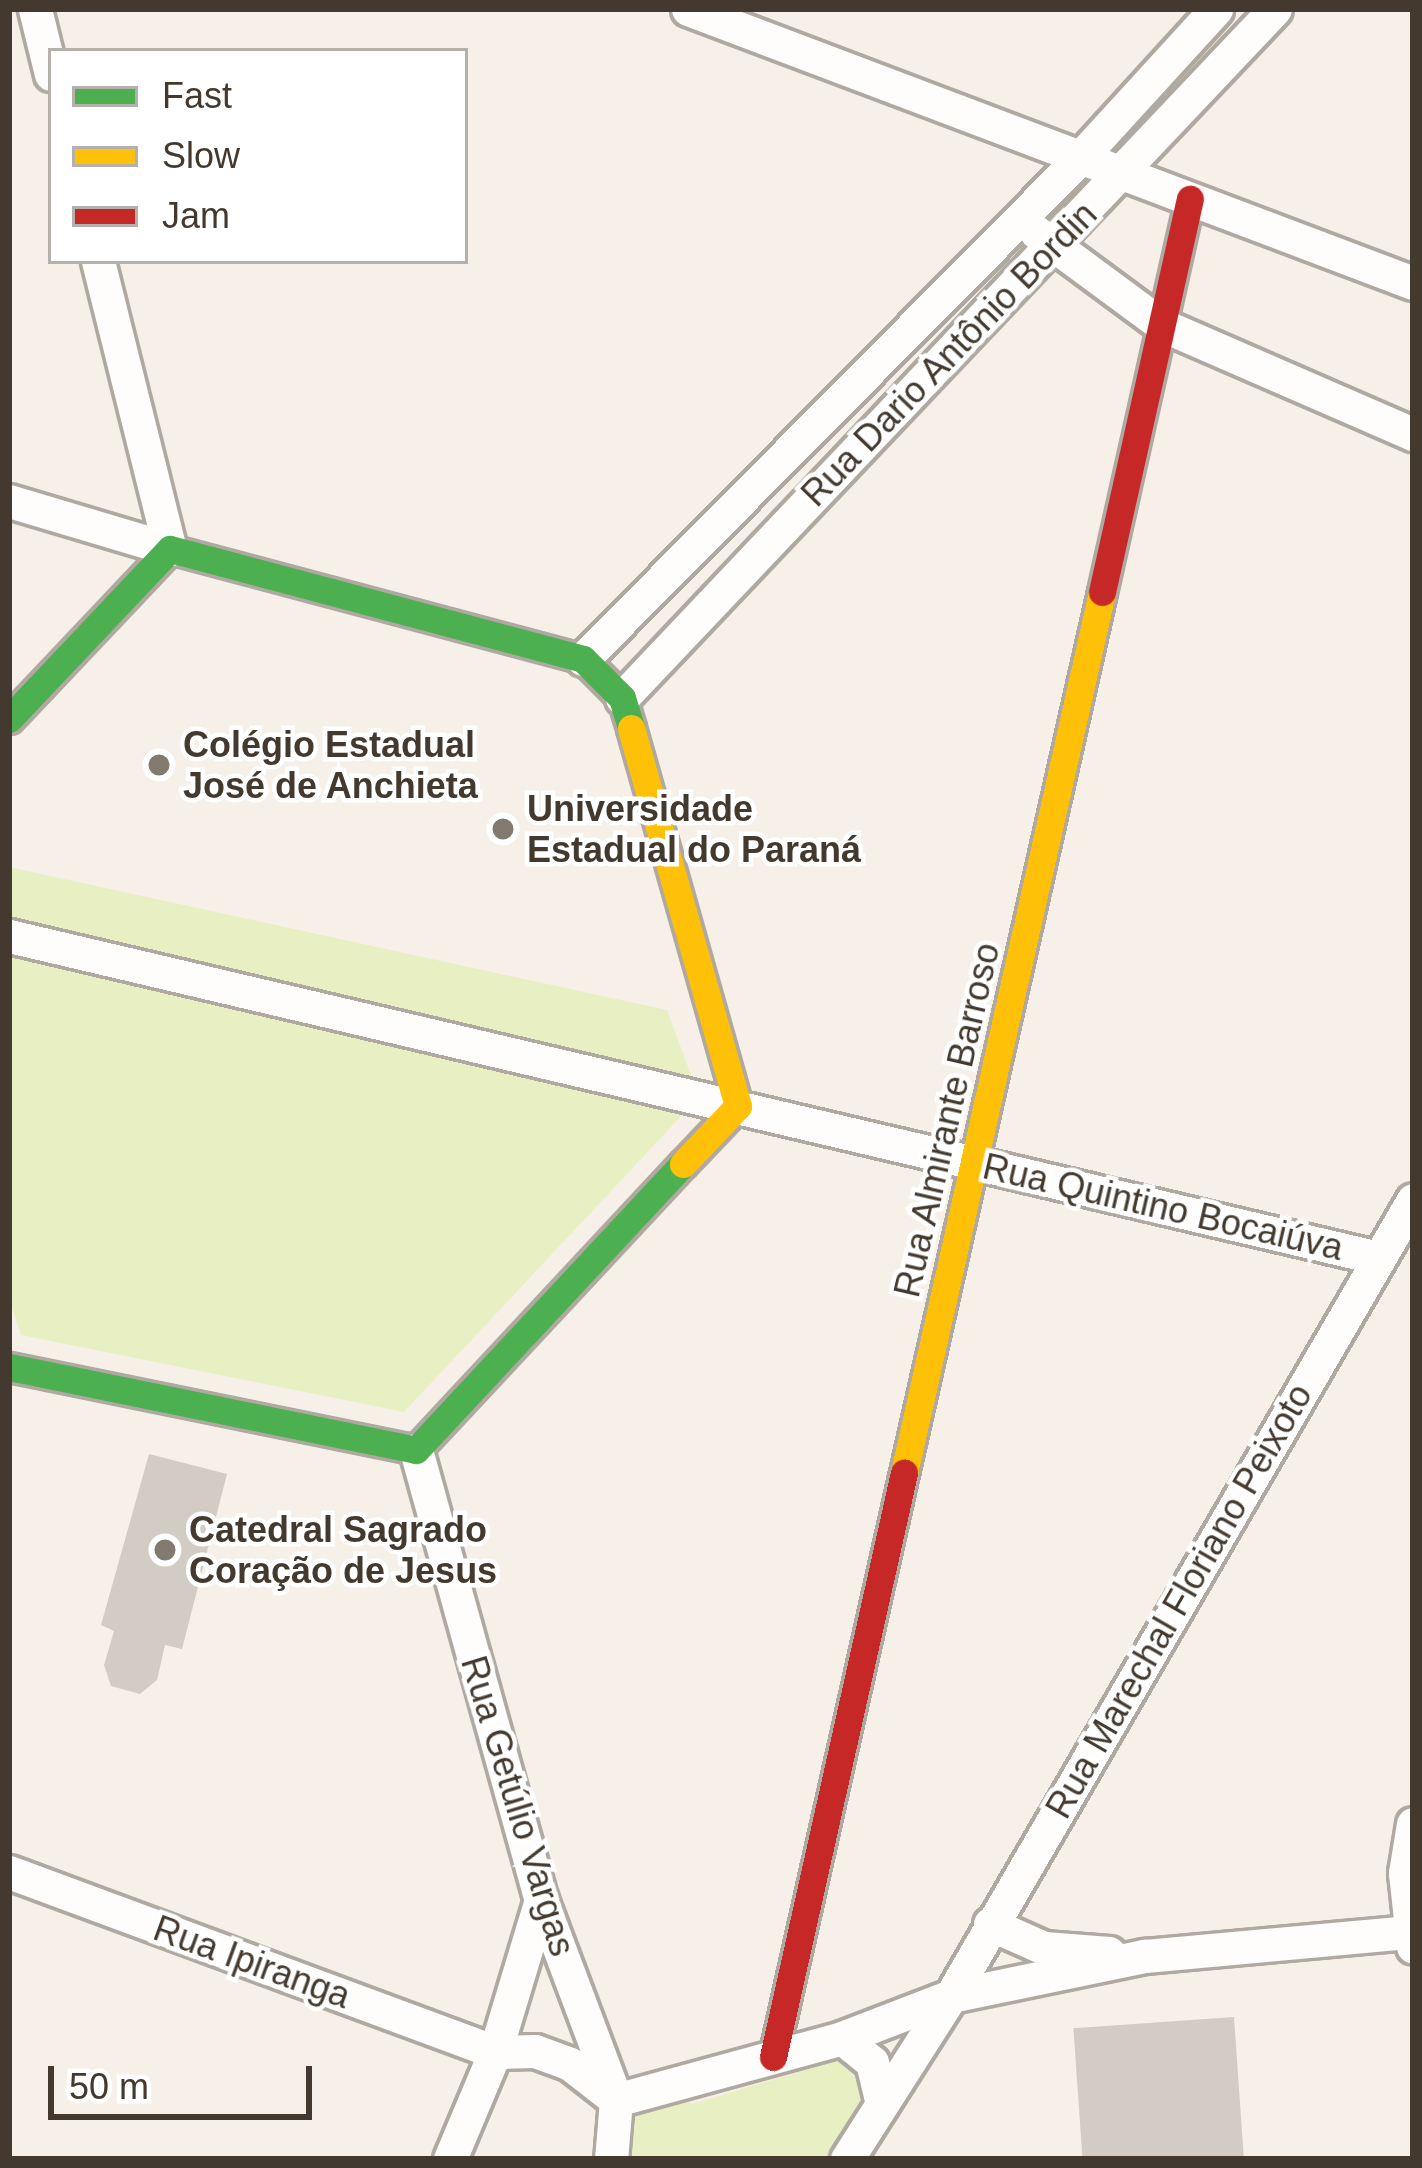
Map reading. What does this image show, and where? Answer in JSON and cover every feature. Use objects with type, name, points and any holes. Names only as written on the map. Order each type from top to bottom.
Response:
[{"type":"street","points":[[34,9],[48,63]]},
{"type":"street","points":[[688,9],[1413,283]]},
{"type":"street","name":"Rua Dario Antônio Bordin","points":[[583,659],[1080,158],[1216,9]]},
{"type":"street","name":"Rua Dario Antônio Bordin","points":[[622,698],[1275,9]]},
{"type":"street","name":"Rua Almirante Barroso","points":[[773,2057],[1190,199]]},
{"type":"street","points":[[1019,220],[1162,325],[1413,434]]},
{"type":"street","points":[[99,264],[170,549]]},
{"type":"street","points":[[813,426],[850,458]]},
{"type":"street","points":[[9,502],[583,659],[622,698],[738,1106],[416,1450],[9,1367]]},
{"type":"street","points":[[9,719],[170,549]]},
{"type":"street","name":"Rua Quintino Bocaiúva","points":[[9,936],[1378,1258]]},
{"type":"street","name":"Rua Marechal Floriano Peixoto","points":[[847,2159],[951,1996],[1412,1203]]},
{"type":"street","name":"Rua Getúlio Vargas","points":[[416,1450],[541,1900],[616,2100],[611,2159]]},
{"type":"street","points":[[990,1924],[1044,1948],[1145,1956],[1411,1940],[1405,1873],[1413,1823]]},
{"type":"street","name":"Rua Ipiranga","points":[[9,1872],[495,2052],[535,2051],[570,2064],[616,2100]]},
{"type":"street","points":[[450,2159],[495,2052],[541,1900]]},
{"type":"street","points":[[616,2100],[842,2038],[951,1996],[1145,1956]]},
{"type":"street","points":[[842,2038],[872,2062],[881,2104]]},
{"type":"green space","points":[[9,867],[667,1010],[699,1097],[404,1412],[21,1335],[9,1298]]},
{"type":"green space","points":[[827,2054],[845,2059],[867,2081],[862,2105],[829,2159],[620,2159],[618,2136],[648,2103],[679,2097],[692,2104],[816,2067]]},
{"type":"building","name":"Catedral Sagrado Coração de Jesus","points":[[149,1454],[227,1474],[182,1649],[165,1645],[157,1680],[140,1694],[111,1686],[104,1665],[114,1631],[101,1625]]},
{"type":"building","points":[[1234,2017],[1244,2159],[1083,2159],[1073,2028]]},
{"type":"traffic: fast","points":[[9,719],[170,549],[583,659],[622,698],[631,728]]},
{"type":"traffic: fast","points":[[9,1367],[416,1450],[683,1164]]},
{"type":"traffic: slow","points":[[904,1473],[1102,592]]},
{"type":"traffic: slow","points":[[631,728],[738,1106],[683,1164]]},
{"type":"traffic: jam","points":[[1102,592],[1190,199]]},
{"type":"traffic: jam","points":[[773,2057],[904,1473]]},
{"type":"place","name":"Colégio Estadual José de Anchieta","points":[[159,765]]},
{"type":"place","name":"Universidade Estadual do Paraná","points":[[503,829]]},
{"type":"place","name":"Catedral Sagrado Coração de Jesus","points":[[165,1550]]}]
